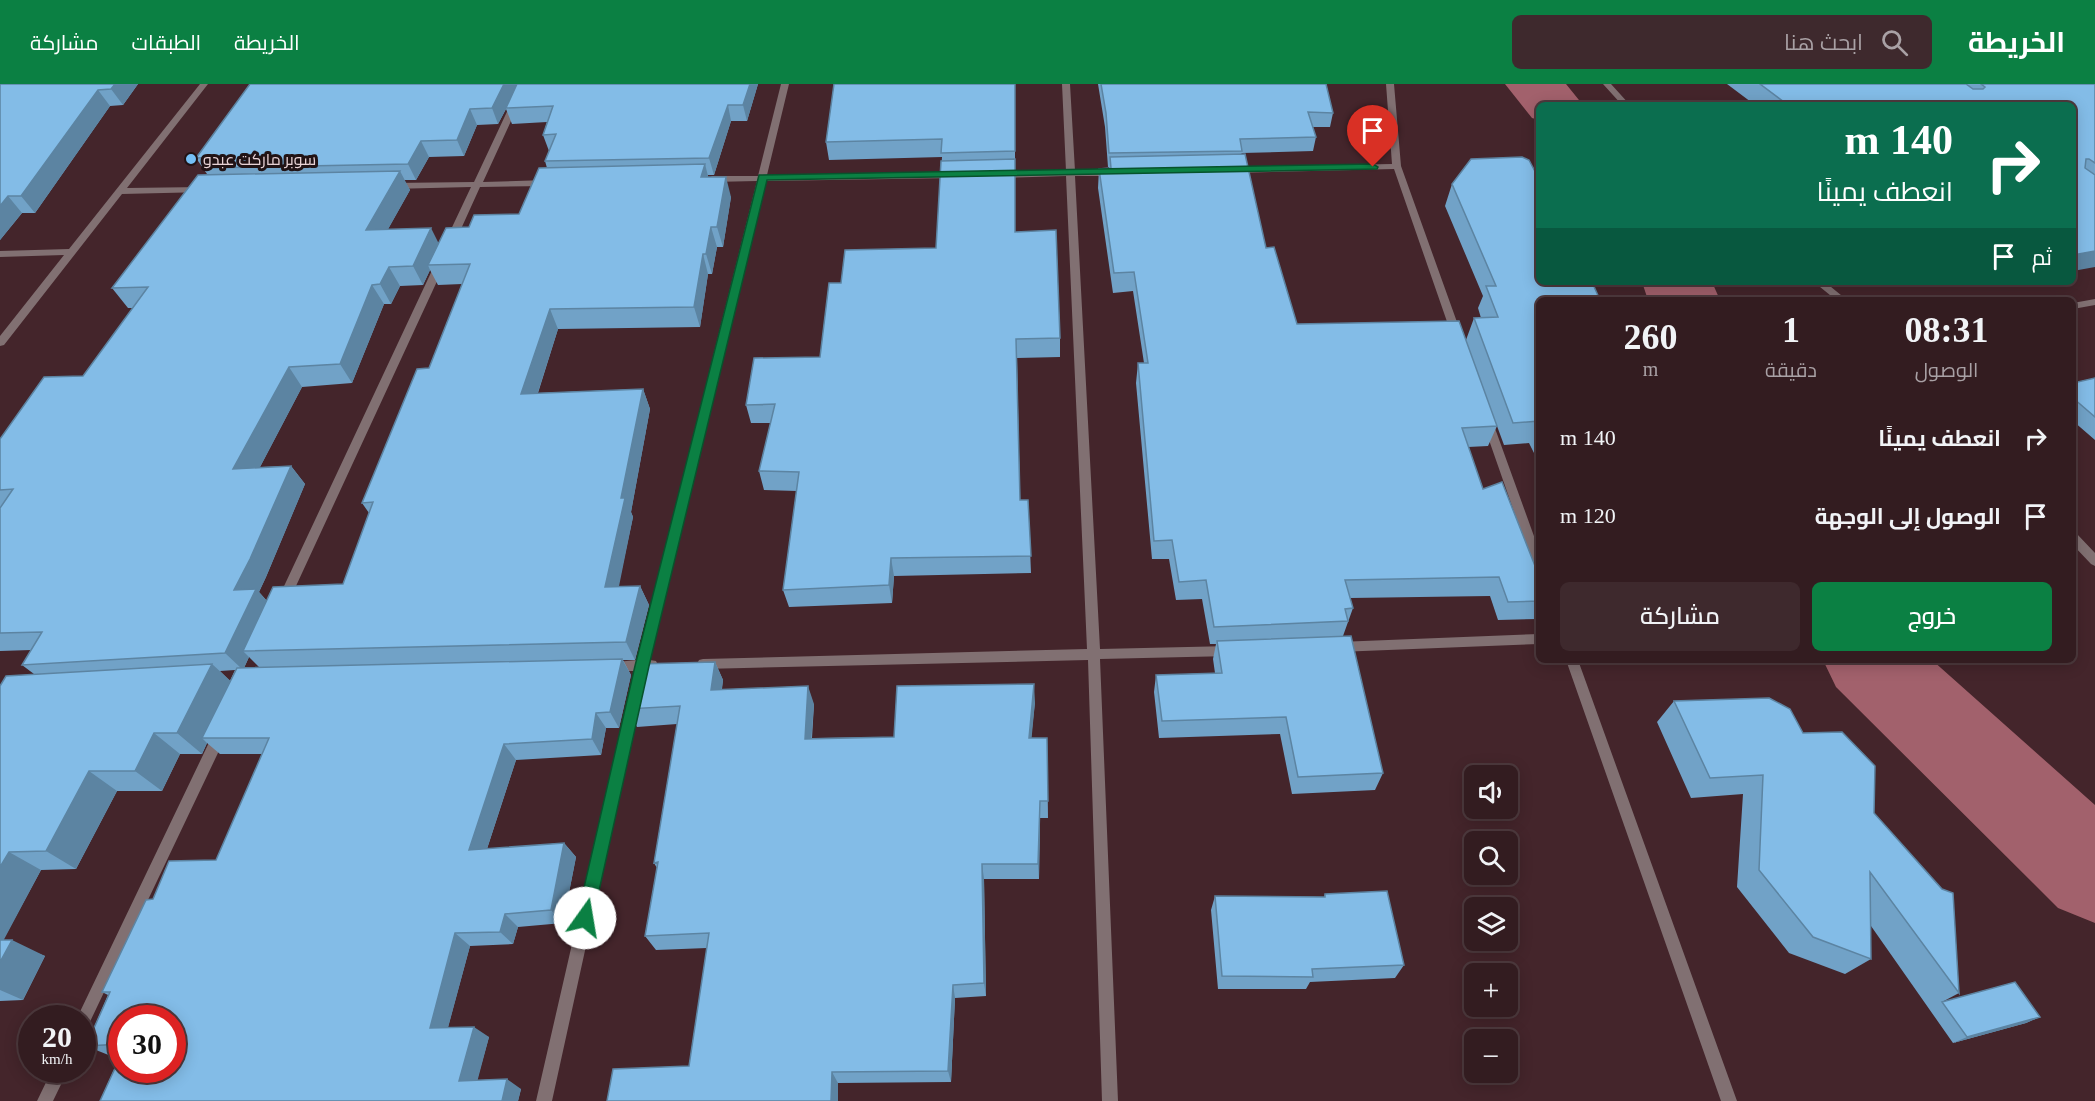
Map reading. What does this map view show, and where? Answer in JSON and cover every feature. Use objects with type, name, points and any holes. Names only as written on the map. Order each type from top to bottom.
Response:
[{"type":"street","points":[[0,343],[204,84]]},
{"type":"street","points":[[278,613],[524,84]]},
{"type":"street","points":[[544,1101],[642,666],[784,84]]},
{"type":"street","points":[[1066,84],[1094,656],[1110,1101]]},
{"type":"street","points":[[1390,84],[1397,166],[1459,342]]},
{"type":"street","points":[[1607,84],[1623,102]]},
{"type":"street","points":[[1222,170],[1397,166]]},
{"type":"street","points":[[988,175],[1129,172]]},
{"type":"street","points":[[703,179],[964,175]]},
{"type":"street","points":[[382,186],[560,183]]},
{"type":"street","points":[[120,191],[215,189]]},
{"type":"street","points":[[0,254],[72,252]]},
{"type":"street","points":[[1824,285],[1838,297]]},
{"type":"street","points":[[2076,306],[2095,303]]},
{"type":"street","points":[[1483,409],[1536,558]]},
{"type":"street","points":[[2076,540],[2095,561]]},
{"type":"street","points":[[1328,647],[1536,639]]},
{"type":"street","points":[[689,665],[1094,656],[1246,650]]},
{"type":"street","points":[[1573,663],[1729,1101]]},
{"type":"street","points":[[594,667],[666,665]]},
{"type":"street","points":[[91,1005],[227,720]]},
{"type":"street","points":[[45,1101],[54,1083]]},
{"type":"building","points":[[0,84],[115,84],[111,89],[98,90],[21,196],[8,196],[0,206]]},
{"type":"building","points":[[250,84],[504,84],[492,108],[470,109],[457,140],[421,141],[408,164],[208,168],[217,157],[196,158]]},
{"type":"building","points":[[517,84],[750,84],[743,105],[728,105],[709,158],[545,161],[556,134],[543,135],[553,106],[506,108]]},
{"type":"building","points":[[834,84],[1015,84],[1015,151],[941,153],[942,139],[826,142]]},
{"type":"building","points":[[1101,84],[1326,84],[1333,113],[1308,112],[1316,137],[1240,139],[1242,151],[1109,153]]},
{"type":"building","points":[[1760,84],[1966,84],[1973,89],[1983,89],[1985,87],[1981,84],[2095,84],[2095,163],[2086,159],[2085,168],[2095,175],[2095,251],[2076,254],[2076,102],[1784,102]]},
{"type":"building","points":[[1245,154],[1266,248],[1274,247],[1297,324],[1459,321],[1497,426],[1462,428],[1483,489],[1502,482],[1536,568],[1536,601],[1508,602],[1499,577],[1345,580],[1353,608],[1345,609],[1348,621],[1214,627],[1206,580],[1179,582],[1172,540],[1154,541],[1138,363],[1148,363],[1134,272],[1114,273],[1099,169],[1111,168],[1110,157]]},
{"type":"building","points":[[1522,157],[1529,160],[1536,173],[1536,285],[1593,285],[1599,297],[1536,297],[1536,421],[1513,423],[1474,318],[1498,317],[1486,286],[1496,286],[1452,184],[1471,159]]},
{"type":"building","points":[[1015,159],[1015,232],[1056,230],[1060,338],[1016,339],[1020,500],[1028,500],[1031,556],[891,558],[889,585],[783,590],[799,472],[759,471],[775,404],[746,405],[754,358],[820,357],[829,283],[841,283],[845,250],[936,248],[941,161]]},
{"type":"building","points":[[705,164],[701,177],[726,177],[717,227],[711,227],[706,254],[703,254],[694,307],[550,309],[521,394],[643,389],[621,498],[625,498],[605,587],[640,586],[626,642],[243,651],[273,587],[343,584],[373,502],[362,503],[417,369],[429,368],[470,264],[428,265],[446,228],[469,227],[474,215],[519,214],[539,168]]},
{"type":"building","points":[[400,171],[366,230],[431,228],[413,266],[389,267],[380,284],[372,285],[340,364],[289,367],[233,469],[291,466],[234,590],[256,589],[225,653],[22,665],[42,632],[0,633],[0,508],[13,489],[0,490],[0,439],[44,377],[83,376],[148,287],[112,288],[198,175]]},
{"type":"building","points":[[2095,378],[2095,417],[2076,401],[2076,382]]},
{"type":"building","points":[[1351,636],[1383,773],[1298,777],[1286,717],[1162,721],[1156,675],[1222,673],[1217,641]]},
{"type":"building","points":[[622,659],[610,712],[596,713],[592,739],[504,744],[469,850],[564,843],[551,910],[505,914],[500,932],[455,933],[430,1028],[474,1027],[459,1081],[507,1079],[502,1101],[100,1101],[108,1083],[186,1083],[186,1005],[108,1005],[108,1045],[96,1045],[96,1024],[110,992],[102,992],[146,900],[153,899],[169,861],[216,860],[269,738],[202,738],[237,668]]},
{"type":"building","points":[[715,662],[711,690],[808,686],[805,739],[894,737],[897,686],[1034,684],[1029,738],[1047,738],[1048,801],[1040,801],[1038,864],[982,864],[984,983],[953,985],[948,1071],[832,1072],[831,1101],[607,1101],[613,1069],[689,1066],[709,933],[645,936],[658,862],[654,863],[680,706],[627,709],[638,664]]},
{"type":"building","points":[[212,664],[177,733],[154,733],[135,771],[89,771],[46,851],[9,852],[0,867],[0,686],[6,676]]},
{"type":"building","points":[[1769,698],[1790,709],[1803,733],[1842,732],[1875,766],[1874,813],[1942,889],[1953,893],[1959,993],[1870,872],[1871,959],[1813,937],[1759,870],[1763,775],[1710,778],[1674,701]]},
{"type":"building","points":[[1387,891],[1404,965],[1312,969],[1313,977],[1222,976],[1215,896],[1325,897],[1325,894]]},
{"type":"building","points":[[0,940],[12,940],[0,962]]},
{"type":"building","points":[[2015,982],[2040,1017],[1967,1037],[1942,1002]]},
{"type":"waterway","points":[[1534,84],[1550,102]]},
{"type":"waterway","points":[[1678,285],[1683,297]]},
{"type":"waterway","points":[[1872,663],[2095,873]]},
{"type":"place","name":"سوبر ماركت عبدو","points":[[191,159]]},
{"type":"route","points":[[585,918],[642,666],[762,178],[1373,167]]}]
